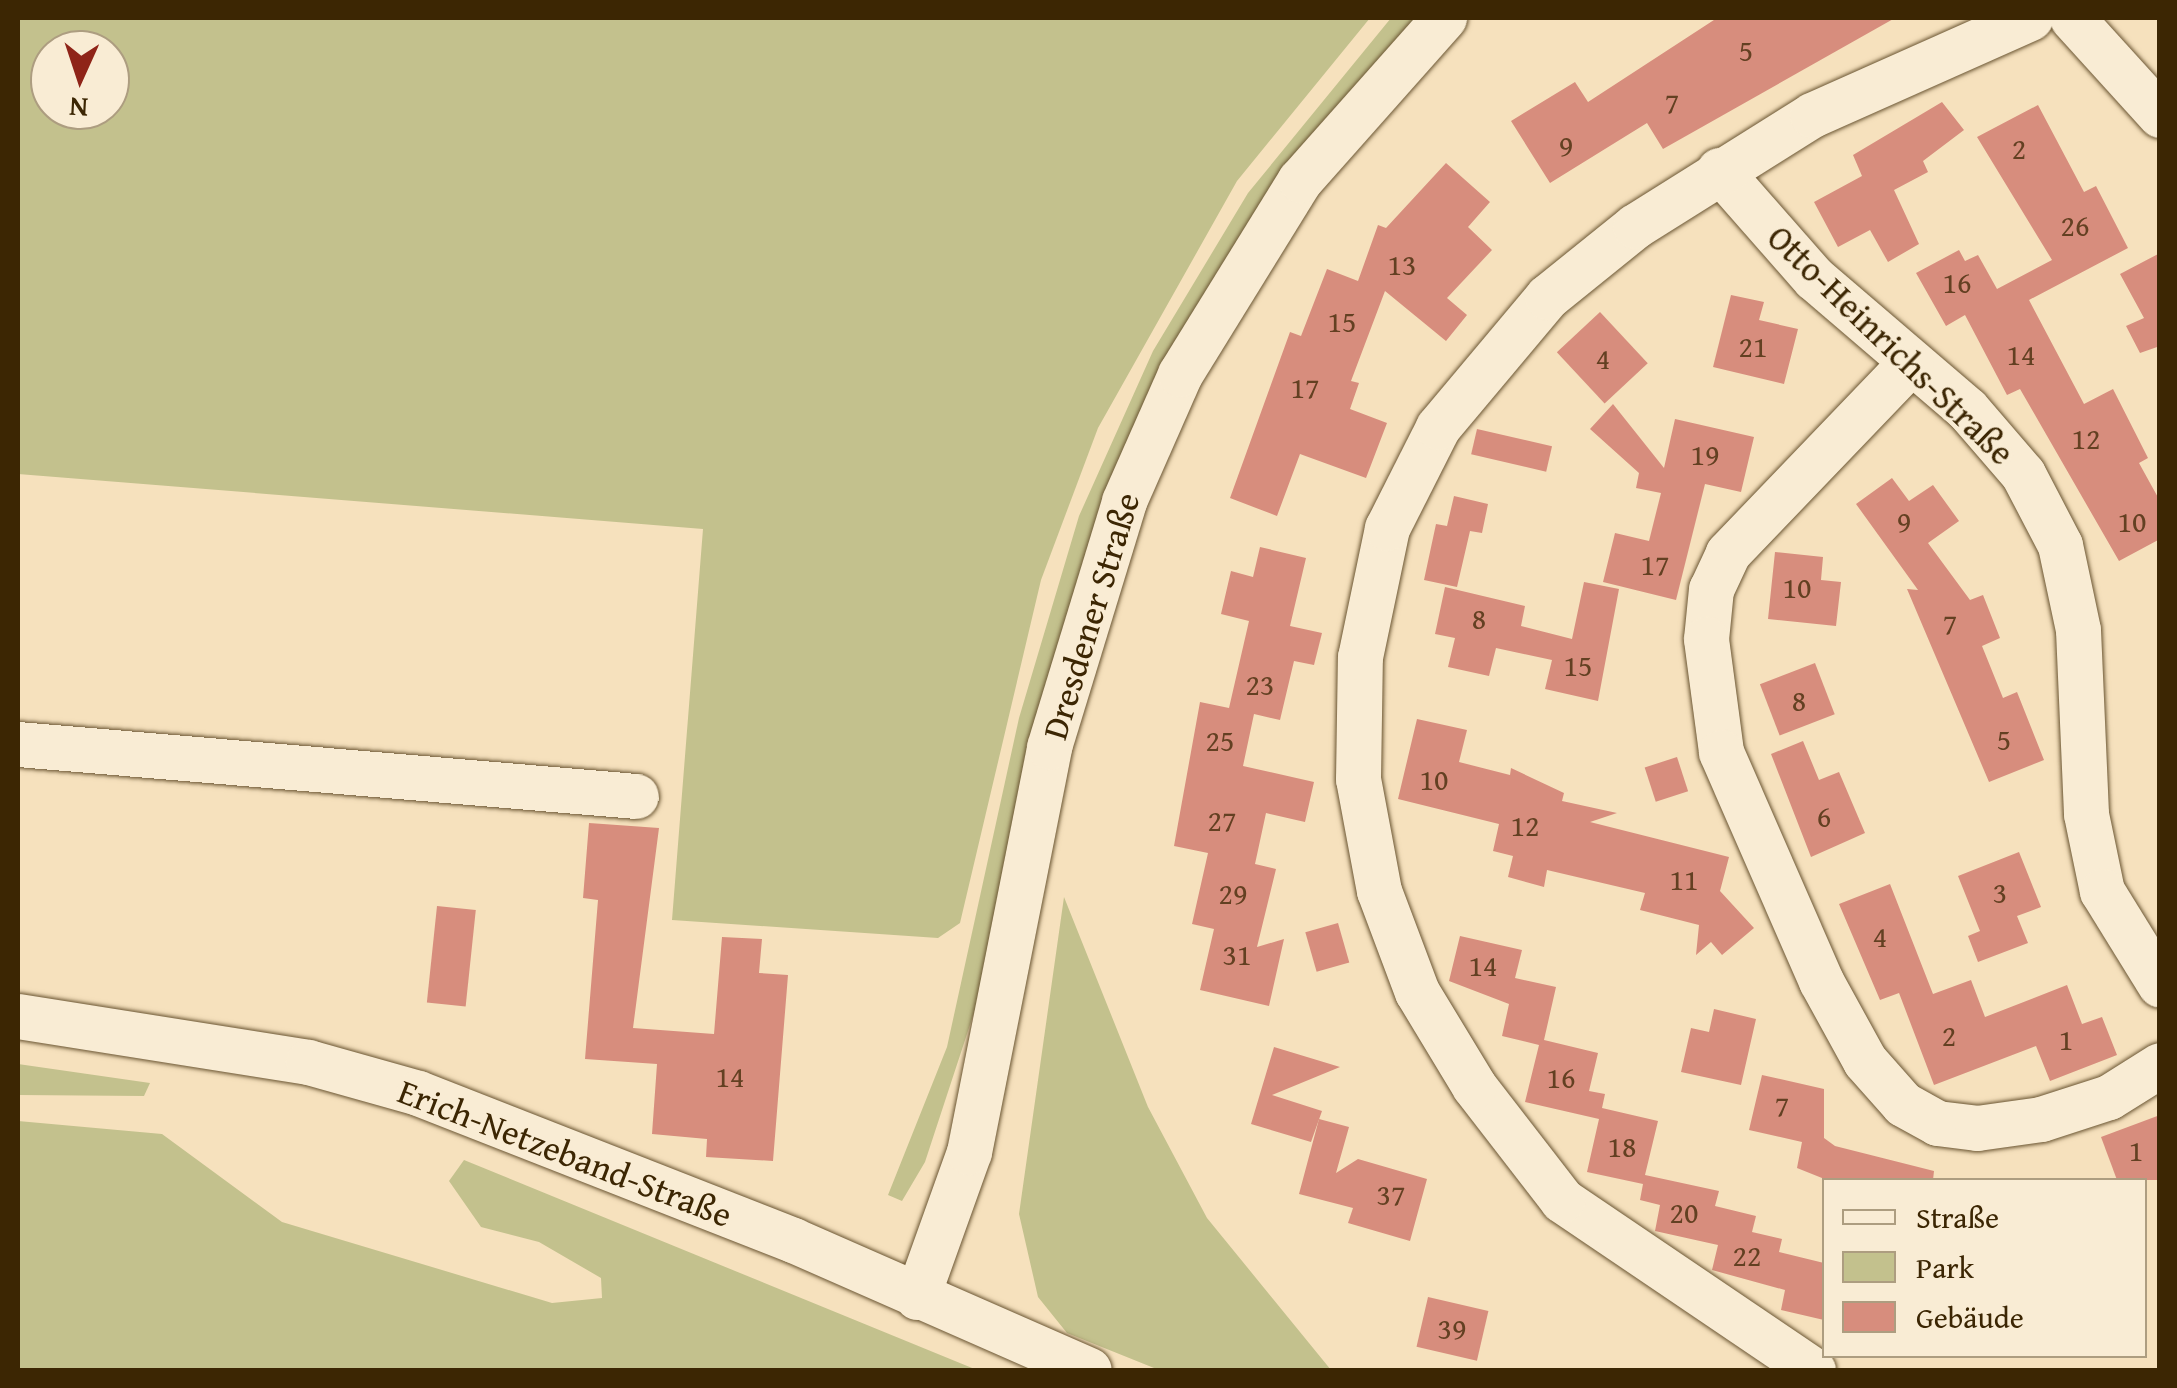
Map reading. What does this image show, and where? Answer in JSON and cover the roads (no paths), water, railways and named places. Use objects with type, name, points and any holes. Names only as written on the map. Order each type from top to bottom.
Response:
[{"type":"street","name":"Dresdener Straße","points":[[917,1297],[969,1152],[1049,747],[1124,501],[1180,374],[1300,180],[1444,18]]},
{"type":"street","points":[[1812,1370],[1562,1200],[1474,1086],[1417,992],[1379,891],[1358,779],[1360,657],[1387,528],[1438,427],[1547,297],[1720,170],[1828,107],[2030,18]]},
{"type":"street","points":[[2072,18],[2160,115]]},
{"type":"street","name":"Otto-Heinrichs-Straße","points":[[1720,170],[1814,278],[1911,362],[2023,474],[2060,545],[2078,630],[2086,814],[2102,891],[2160,985]]},
{"type":"street","points":[[1911,362],[1888,396],[1728,553],[1711,589],[1706,638],[1721,752],[1820,981],[1865,1061],[1903,1104],[1937,1123],[1978,1128],[2041,1120],[2109,1097],[2160,1064]]},
{"type":"street","points":[[18,744],[636,796]]},
{"type":"street","name":"Erich-Netzeband-Straße","points":[[18,1016],[308,1062],[418,1093],[1089,1370]]}]
